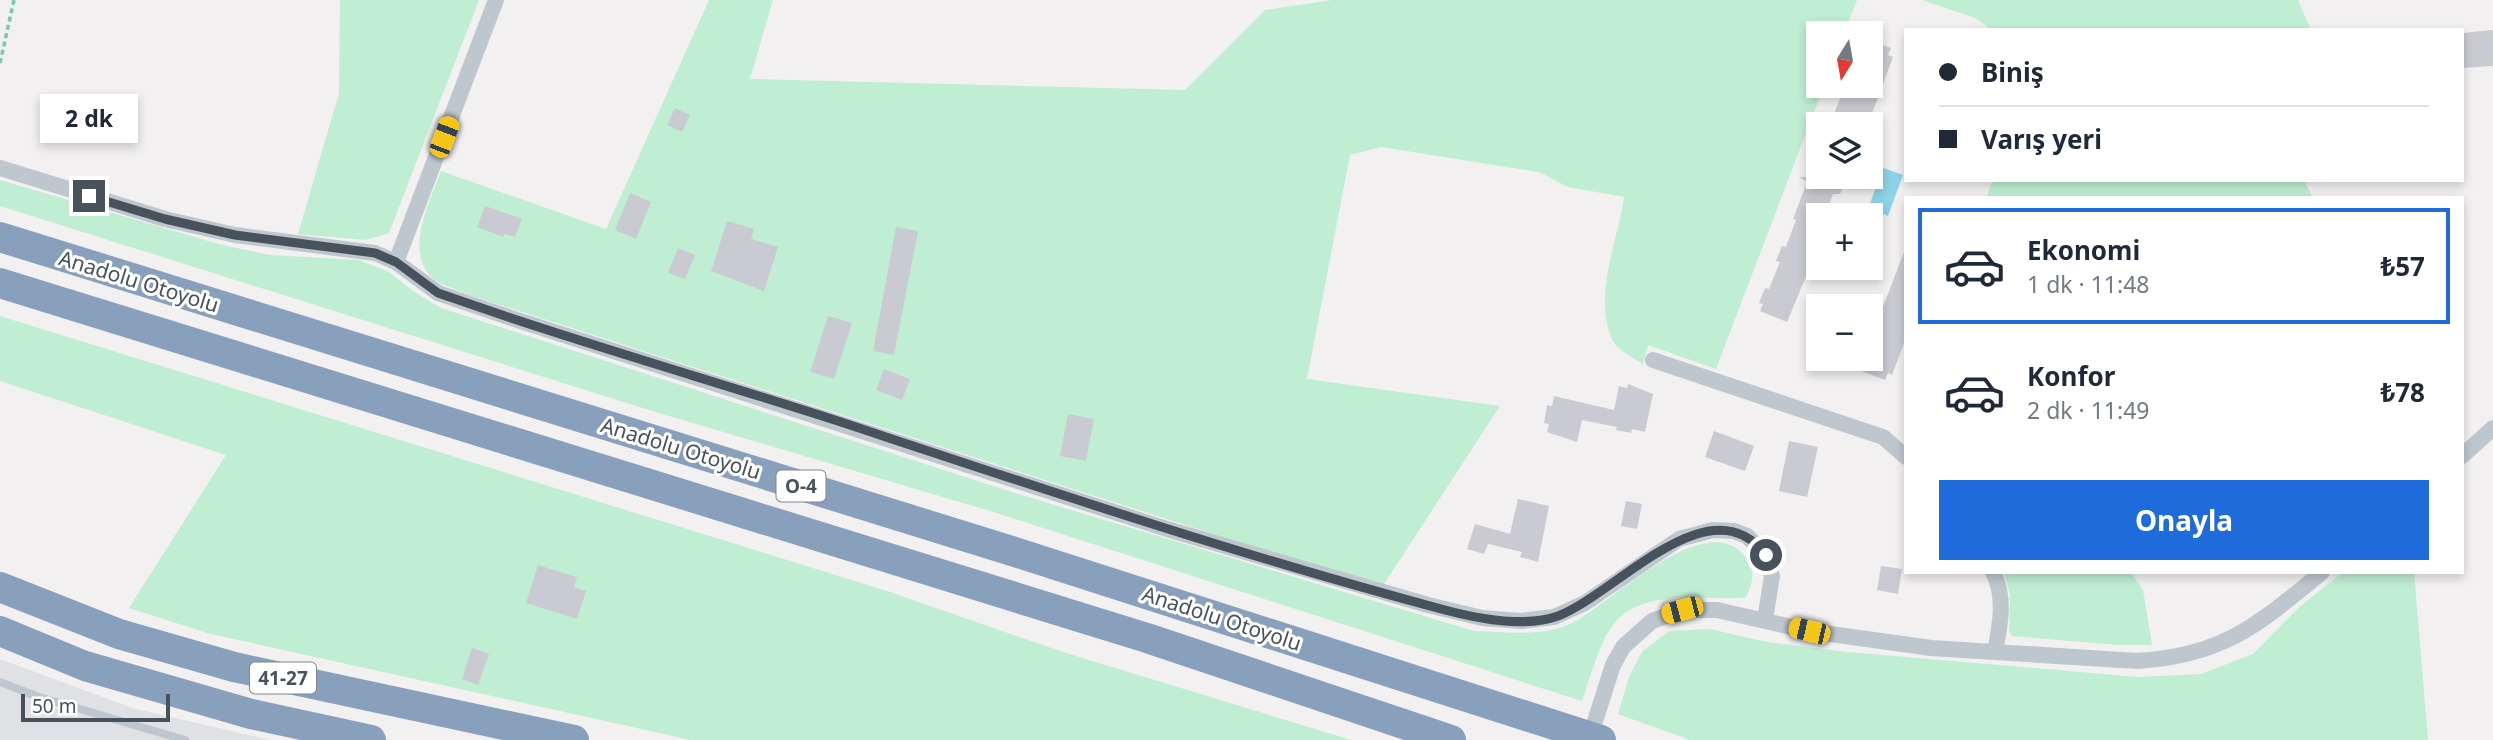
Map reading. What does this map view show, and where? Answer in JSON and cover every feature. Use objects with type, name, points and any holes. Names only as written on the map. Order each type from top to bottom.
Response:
[{"type":"highway","name":"Anadolu Otoyolu","points":[[0,237],[1018,553],[1601,740]]},
{"type":"highway","name":"Anadolu Otoyolu","points":[[0,283],[1147,638],[1451,740]]},
{"type":"highway","name":"41-27","points":[[0,587],[119,634],[234,667],[574,740]]},
{"type":"highway","points":[[0,631],[85,666],[251,715],[371,740]]},
{"type":"street","points":[[396,262],[496,0]]},
{"type":"street","points":[[0,168],[165,219],[284,243],[346,247],[375,253],[396,262],[438,293],[524,322],[1167,529],[1461,614],[1521,621],[1554,617],[1585,603],[1679,540],[1713,530],[1734,531],[1747,536],[1766,555],[1772,576],[1765,620]]},
{"type":"street","points":[[1653,360],[1883,437],[1904,455]]},
{"type":"street","points":[[2464,454],[2493,428]]},
{"type":"street","points":[[1994,574],[1999,585],[2001,603],[1995,652]]},
{"type":"street","points":[[1589,740],[1623,648],[1652,621],[1682,610],[1699,609],[1875,642],[2137,661],[2203,652],[2221,646],[2256,625],[2320,574]]},
{"type":"lane","points":[[0,682],[36,696],[185,740]]},
{"type":"path","points":[[0,63],[14,0]]},
{"type":"shaded area","points":[[0,659],[132,708],[270,740],[0,740]]},
{"type":"green space","points":[[340,0],[479,0],[389,233],[366,240],[298,234],[339,93]]},
{"type":"green space","points":[[709,0],[773,0],[750,79],[1185,90],[1265,10],[1332,0],[1857,0],[1849,21],[1806,21],[1806,98],[1819,98],[1814,112],[1806,112],[1806,133],[1716,369],[1648,345],[1643,364],[1622,351],[1613,341],[1607,324],[1606,288],[1624,197],[1568,187],[1539,172],[1381,147],[1350,155],[1307,379],[1500,406],[1384,584],[1285,557],[469,295],[434,279],[425,269],[420,256],[422,227],[441,171],[606,229]]},
{"type":"green space","points":[[1922,0],[2298,0],[2310,28],[1989,28],[1975,18]]},
{"type":"green space","points":[[0,180],[222,245],[270,255],[359,260],[389,272],[441,308],[1015,493],[1474,631],[1535,632],[1570,624],[1661,562],[1686,549],[1711,542],[1732,546],[1749,562],[1752,571],[1750,589],[1746,597],[1663,599],[1642,604],[1626,613],[1614,624],[1605,638],[1582,701],[987,510],[649,410],[0,206]]},
{"type":"green space","points":[[1992,182],[2305,182],[2312,196],[1987,196]]},
{"type":"green space","points":[[0,316],[887,591],[1063,652],[1351,740],[691,740],[207,633],[129,608],[226,455],[0,381]]},
{"type":"green space","points":[[2005,574],[2131,574],[2143,590],[2152,645],[2118,645],[2012,636],[2009,631],[2010,595]]},
{"type":"green space","points":[[2340,574],[2414,574],[2428,740],[1690,740],[1618,714],[1629,677],[1642,652],[1669,631],[1710,629],[1767,642],[1848,652],[2138,677],[2201,674],[2253,654],[2298,608]]},
{"type":"water","points":[[1883,168],[1903,175],[1888,216],[1883,214],[1883,203],[1870,203],[1875,189],[1883,189]]},
{"type":"building","points":[[2493,30],[2493,66],[2464,68],[2464,33]]},
{"type":"building","points":[[1883,45],[1891,48],[1888,55],[1893,57],[1883,84]]},
{"type":"building","points":[[1840,98],[1878,98],[1872,112],[1835,112]]},
{"type":"building","points":[[675,108],[690,115],[682,132],[667,125]]},
{"type":"building","points":[[1806,185],[1806,189],[1842,189],[1840,194],[1833,194],[1830,203],[1806,203],[1806,277],[1787,322],[1760,311],[1763,304],[1759,303],[1765,288],[1769,289],[1780,262],[1776,261],[1782,246],[1786,247],[1796,220],[1793,219]]},
{"type":"building","points":[[630,193],[651,202],[636,239],[615,230]]},
{"type":"building","points":[[485,206],[522,219],[515,237],[505,234],[503,237],[477,227]]},
{"type":"building","points":[[727,221],[754,229],[751,239],[778,247],[764,291],[711,271]]},
{"type":"building","points":[[896,227],[918,231],[894,355],[873,351]]},
{"type":"building","points":[[678,248],[695,255],[685,279],[668,273]]},
{"type":"building","points":[[1904,252],[1904,343],[1892,375],[1888,373],[1885,380],[1861,371],[1883,371],[1883,307]]},
{"type":"building","points":[[828,316],[852,323],[834,379],[810,372]]},
{"type":"building","points":[[884,369],[910,379],[902,400],[876,390]]},
{"type":"building","points":[[1628,384],[1653,394],[1645,432],[1632,429],[1631,433],[1616,430],[1617,427],[1582,420],[1577,442],[1547,432],[1549,424],[1544,423],[1547,405],[1552,406],[1554,396],[1614,410],[1619,386],[1627,388]]},
{"type":"building","points":[[1068,414],[1094,419],[1086,461],[1060,456]]},
{"type":"building","points":[[1714,431],[1754,446],[1745,471],[1705,457]]},
{"type":"building","points":[[1789,441],[1818,447],[1807,497],[1779,491]]},
{"type":"building","points":[[1518,499],[1549,506],[1538,562],[1520,557],[1522,552],[1488,544],[1484,554],[1467,549],[1475,524],[1510,534]]},
{"type":"building","points":[[1626,501],[1642,504],[1637,529],[1621,526]]},
{"type":"building","points":[[538,565],[577,577],[574,587],[586,591],[577,619],[526,603]]},
{"type":"building","points":[[1881,566],[1902,569],[1898,594],[1877,590]]},
{"type":"building","points":[[472,648],[489,654],[478,685],[462,679]]},
{"type":"route","points":[[89,196],[165,219],[235,235],[296,245],[346,247],[375,253],[396,262],[438,293],[511,318],[817,414],[1167,529],[1461,614],[1521,621],[1554,617],[1585,603],[1679,540],[1700,532],[1734,531],[1759,545],[1766,555]]}]
